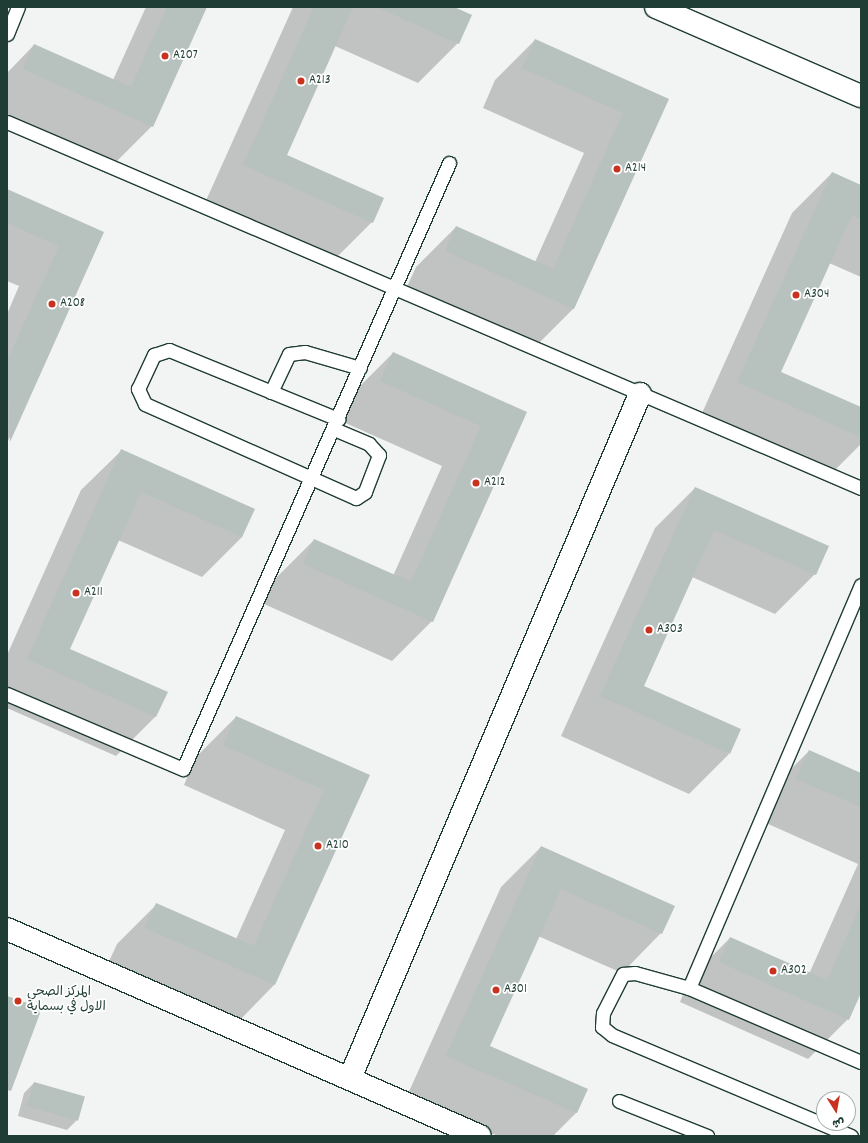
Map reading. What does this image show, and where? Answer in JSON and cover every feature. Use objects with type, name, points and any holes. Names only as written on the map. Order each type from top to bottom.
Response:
[{"type":"street","points":[[656,7],[861,96]]},
{"type":"street","points":[[350,1078],[640,394]]},
{"type":"street","points":[[7,930],[350,1078],[480,1136]]},
{"type":"lane","points":[[7,34],[18,7]]},
{"type":"lane","points":[[7,122],[394,291],[861,488]]},
{"type":"lane","points":[[7,694],[183,769],[336,424],[449,163]]},
{"type":"lane","points":[[168,350],[271,392],[336,424],[369,444],[379,455],[365,492],[356,498],[312,477],[145,404],[138,389],[154,354],[168,350]]},
{"type":"lane","points":[[271,392],[289,354],[306,352],[360,368]]},
{"type":"lane","points":[[689,988],[861,585]]},
{"type":"lane","points":[[851,1136],[612,1035],[602,1027],[603,1013],[623,974],[635,973],[689,988],[861,1062]]},
{"type":"lane","points":[[618,1102],[707,1136]]},
{"type":"building","name":"A207","points":[[167,7],[207,7],[153,127],[23,69],[34,44],[131,87]]},
{"type":"building","name":"A213","points":[[314,7],[353,7],[287,155],[384,198],[373,223],[243,165]]},
{"type":"building","points":[[377,7],[454,7],[472,15],[459,44]]},
{"type":"building","name":"A214","points":[[535,39],[669,99],[574,309],[445,251],[456,226],[553,269],[623,113],[522,68]]},
{"type":"building","name":"A304","points":[[832,172],[861,185],[861,219],[852,215],[781,372],[861,407],[861,437],[737,382]]},
{"type":"building","name":"A208","points":[[7,189],[104,232],[10,442],[7,361],[59,246],[7,223]]},
{"type":"building","name":"A212","points":[[393,352],[527,412],[433,622],[303,564],[314,539],[411,582],[481,426],[380,381]]},
{"type":"building","name":"A211","points":[[121,449],[255,509],[242,537],[141,492],[70,649],[168,692],[156,717],[27,659]]},
{"type":"building","name":"A303","points":[[695,487],[829,546],[816,575],[714,530],[644,686],[741,729],[730,754],[600,696]]},
{"type":"building","name":"A210","points":[[236,716],[370,775],[275,985],[145,928],[156,903],[254,946],[324,790],[223,745]]},
{"type":"building","points":[[809,750],[861,773],[861,807],[796,779]]},
{"type":"building","name":"A301","points":[[541,846],[675,906],[662,934],[561,889],[490,1046],[588,1089],[577,1113],[446,1056]]},
{"type":"building","name":"A302","points":[[861,905],[861,993],[849,1020],[719,962],[730,937],[827,980]]},
{"type":"building","points":[[7,996],[42,1008],[11,1091],[7,1090]]},
{"type":"building","points":[[34,1082],[85,1097],[78,1121],[27,1106]]},
{"type":"place","name":"A207","points":[[165,56]]},
{"type":"place","name":"A213","points":[[301,81]]},
{"type":"place","name":"A214","points":[[617,169]]},
{"type":"place","name":"A304","points":[[796,295]]},
{"type":"place","name":"A208","points":[[52,304]]},
{"type":"place","name":"A212","points":[[476,483]]},
{"type":"place","name":"A211","points":[[76,593]]},
{"type":"place","name":"A303","points":[[649,630]]},
{"type":"place","name":"A210","points":[[318,846]]},
{"type":"place","name":"A302","points":[[773,971]]},
{"type":"place","name":"A301","points":[[496,990]]},
{"type":"place","name":"المركز الصحي الاول في بسماية","points":[[18,1001]]}]
